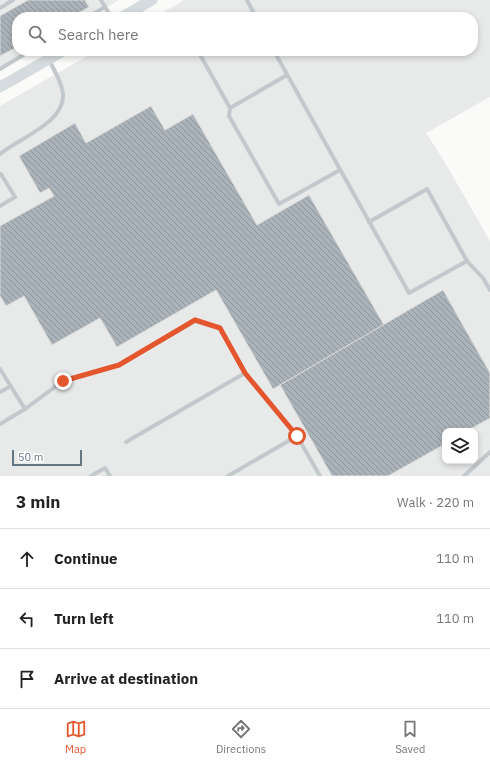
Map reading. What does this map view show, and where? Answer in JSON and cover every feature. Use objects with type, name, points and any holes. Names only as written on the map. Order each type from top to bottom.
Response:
[{"type":"main road","points":[[131,12],[152,0]]},
{"type":"main road","points":[[0,87],[55,56]]},
{"type":"lane","points":[[0,8],[13,0]]},
{"type":"lane","points":[[101,0],[108,12]]},
{"type":"lane","points":[[247,0],[253,12]]},
{"type":"lane","points":[[96,12],[105,7]]},
{"type":"lane","points":[[0,69],[22,56]]},
{"type":"lane","points":[[201,56],[230,108],[229,116],[279,204],[340,170]]},
{"type":"lane","points":[[277,56],[409,293],[467,261]]},
{"type":"lane","points":[[0,154],[54,118],[60,110],[63,94],[60,83],[49,60]]},
{"type":"lane","points":[[230,108],[288,76]]},
{"type":"lane","points":[[0,150],[8,148]]},
{"type":"lane","points":[[0,175],[1,174],[15,197],[0,206]]},
{"type":"lane","points":[[369,222],[427,189],[467,261],[483,278],[490,290]]},
{"type":"lane","points":[[0,424],[25,409],[63,381],[119,365],[195,320],[220,328],[245,373],[297,436],[320,476]]},
{"type":"lane","points":[[0,369],[25,409]]},
{"type":"lane","points":[[126,442],[245,373]]},
{"type":"lane","points":[[0,392],[11,386]]},
{"type":"lane","points":[[228,476],[297,436]]},
{"type":"lane","points":[[464,476],[490,452]]},
{"type":"lane","points":[[91,476],[105,468],[110,476]]},
{"type":"shaded area","points":[[0,0],[119,0],[99,12],[12,12],[12,56],[22,56],[0,69]]},
{"type":"shaded area","points":[[184,0],[490,0],[490,97],[426,133],[444,161],[490,241],[490,476],[0,476],[0,106],[87,56],[478,56],[478,12],[164,12]]},
{"type":"building","points":[[28,0],[85,0],[89,7],[80,12],[12,12],[12,50],[0,56],[0,16]]},
{"type":"building","points":[[151,106],[165,130],[193,114],[257,225],[309,195],[384,325],[273,389],[216,290],[117,347],[100,318],[52,345],[24,296],[6,306],[0,296],[0,226],[54,196],[49,188],[40,193],[19,156],[75,123],[86,143]]},
{"type":"building","points":[[443,290],[490,373],[490,418],[472,428],[442,428],[442,446],[388,476],[332,476],[280,385]]},
{"type":"route","points":[[63,381],[119,365],[195,320],[220,328],[245,373],[297,436]]}]
